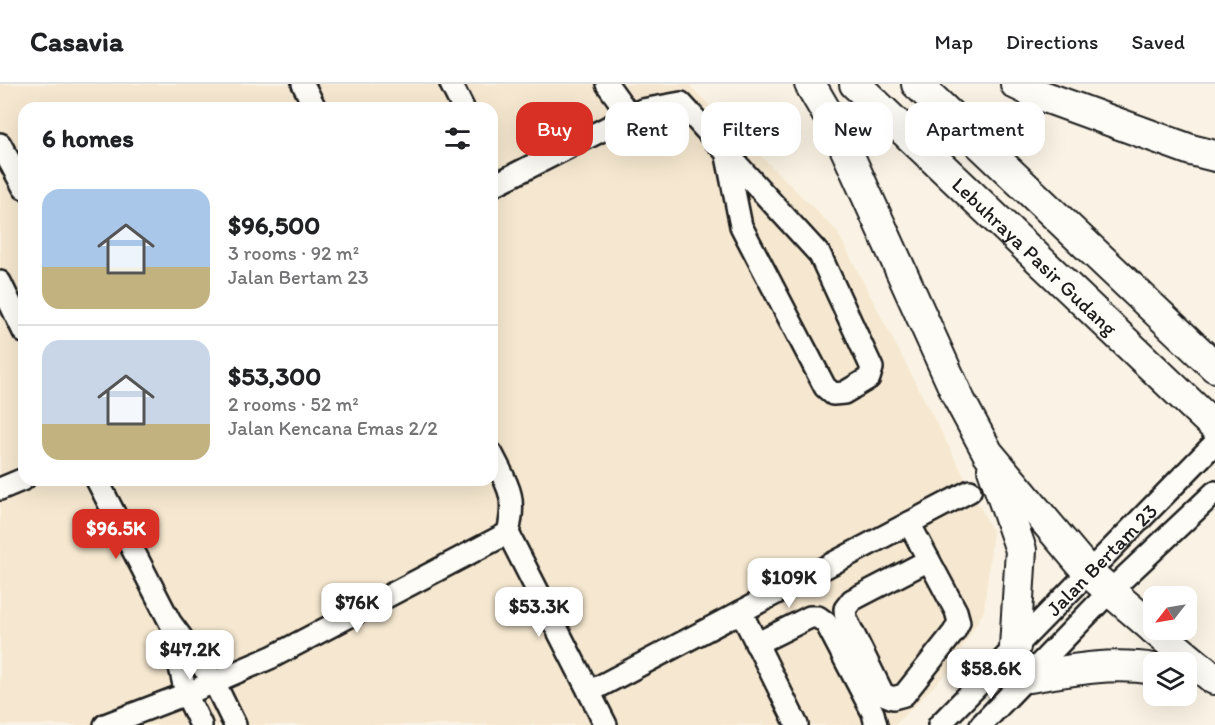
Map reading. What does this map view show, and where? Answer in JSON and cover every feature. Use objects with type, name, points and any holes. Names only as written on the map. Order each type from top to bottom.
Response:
[{"type":"highway","points":[[810,84],[839,134],[959,399],[988,453],[1021,550],[1015,647]]},
{"type":"highway","name":"Lebuhraya Pasir Gudang","points":[[855,84],[1215,427]]},
{"type":"highway","name":"Lebuhraya Pasir Gudang","points":[[917,84],[1215,367]]},
{"type":"highway","points":[[1016,84],[1037,94],[1207,157]]},
{"type":"highway","points":[[988,453],[1099,582],[1143,620]]},
{"type":"highway","points":[[1165,640],[1205,678]]},
{"type":"highway","points":[[1029,677],[1085,668],[1143,667]]},
{"type":"street","points":[[303,84],[312,102]]},
{"type":"street","points":[[451,84],[460,102]]},
{"type":"street","points":[[608,84],[620,102]]},
{"type":"street","points":[[689,112],[701,126]]},
{"type":"street","points":[[498,177],[605,128]]},
{"type":"street","points":[[1,149],[18,178]]},
{"type":"street","points":[[727,156],[820,255],[872,368],[869,378],[844,393],[833,394],[825,387],[741,226],[727,156]]},
{"type":"street","points":[[0,282],[14,324]]},
{"type":"street","name":"Jalan Bertam 23","points":[[981,725],[1029,677],[1164,495],[1215,443]]},
{"type":"street","points":[[498,466],[508,486],[513,511],[508,533],[606,725]]},
{"type":"street","points":[[0,489],[18,482]]},
{"type":"street","points":[[100,486],[170,622],[214,682],[235,725]]},
{"type":"street","points":[[589,692],[970,491]]},
{"type":"street","name":"Jalan Bertam 23","points":[[939,725],[1015,647],[1099,582],[1186,520],[1215,492]]},
{"type":"street","points":[[909,523],[929,560],[956,611],[958,622],[954,632],[904,695],[892,698],[883,694],[846,619],[845,609],[852,600],[929,560]]},
{"type":"street","points":[[105,725],[186,694],[272,657],[508,533]]},
{"type":"street","points":[[741,612],[797,725]]},
{"type":"street","points":[[756,644],[810,617],[818,616],[826,623],[873,713],[876,725]]},
{"type":"street","points":[[170,622],[186,694],[201,725]]},
{"type":"shaded area","points":[[0,84],[688,84],[706,102],[701,102],[701,156],[761,156],[837,231],[993,532],[984,611],[948,672],[895,725],[0,725]]}]
